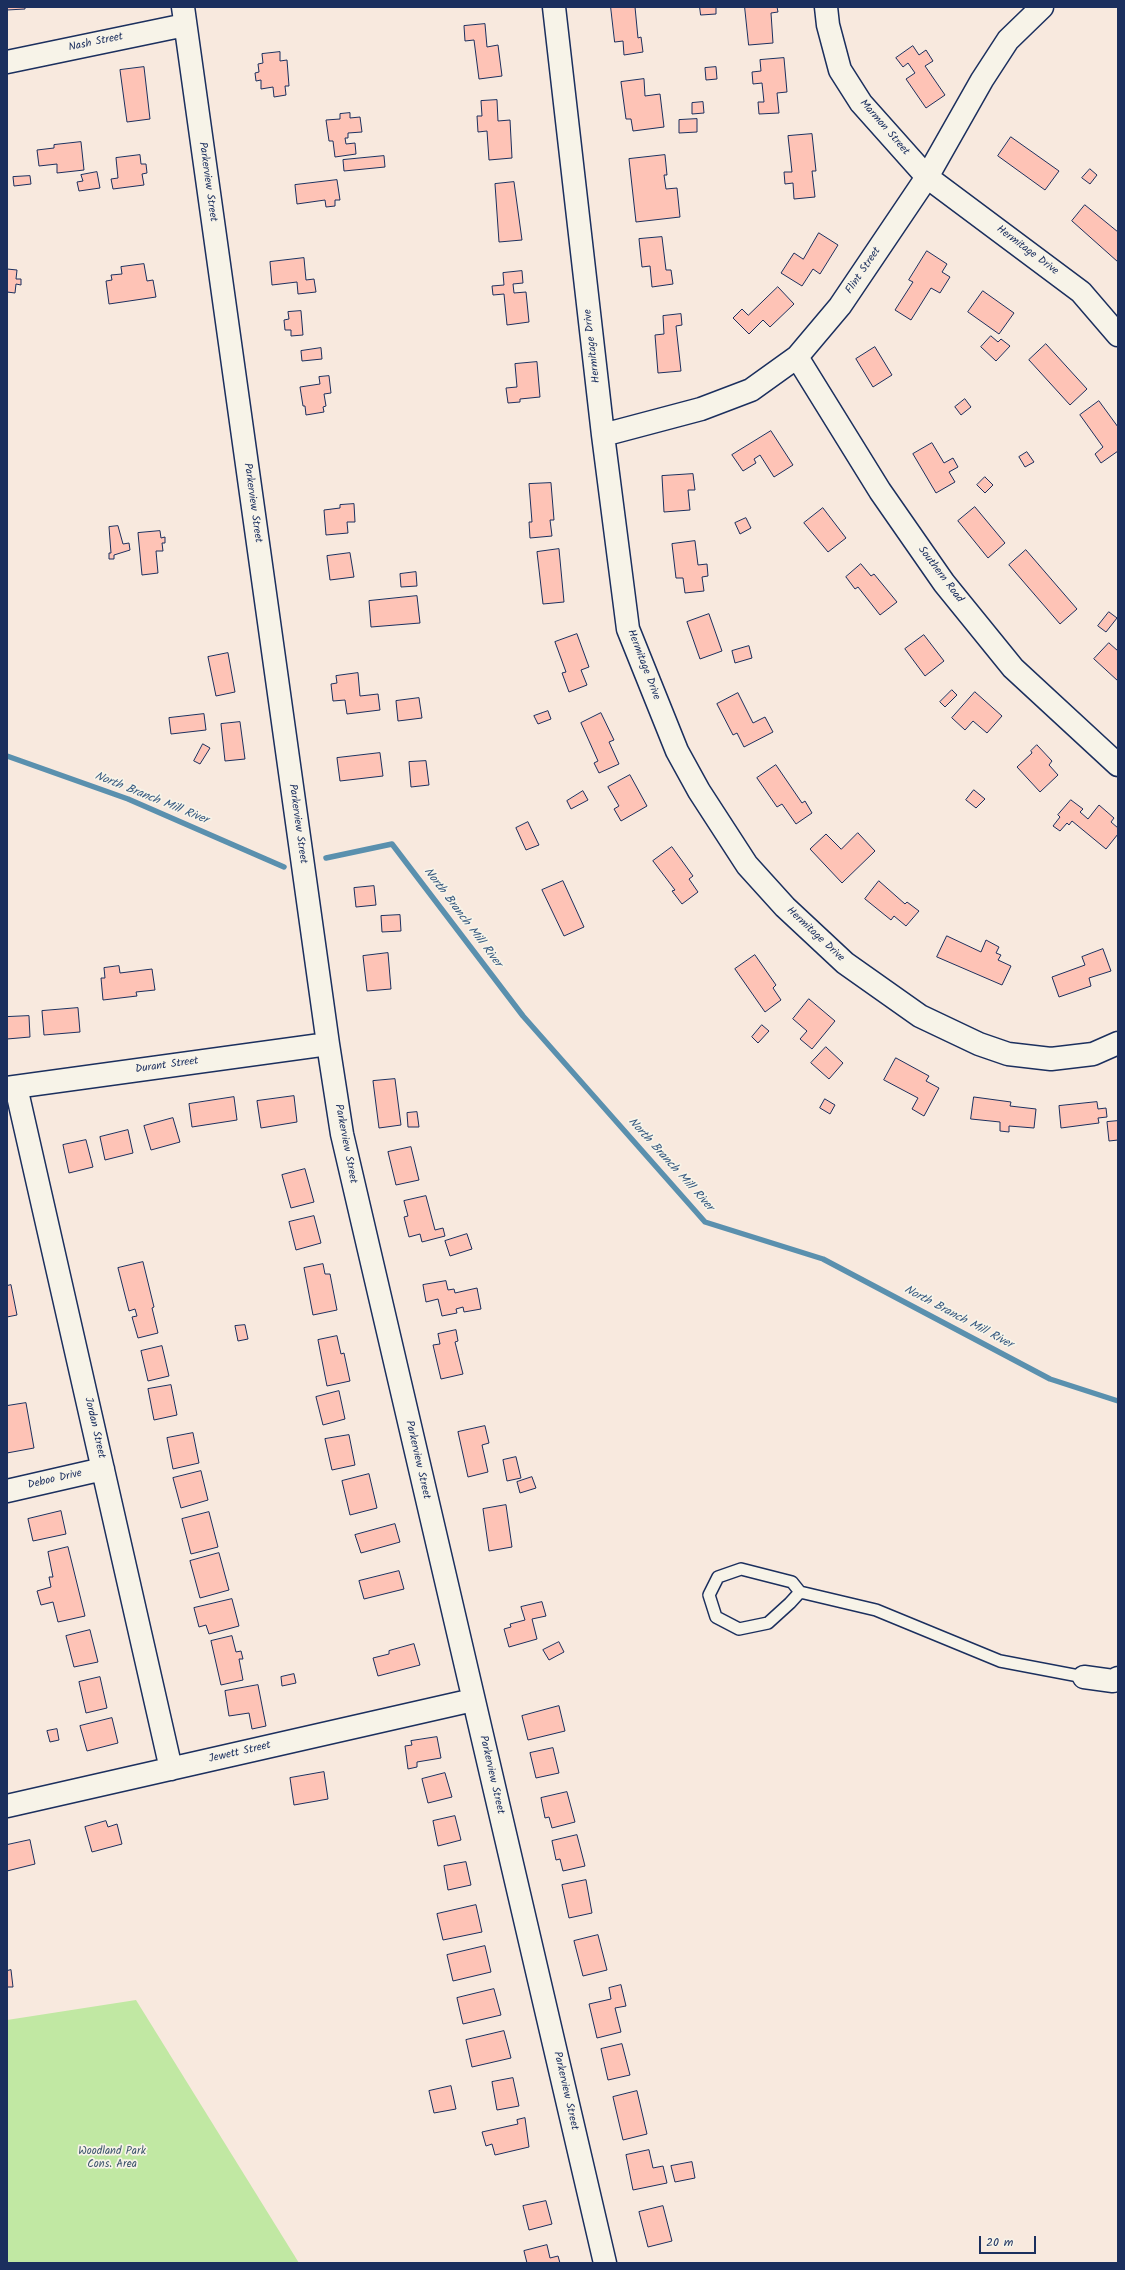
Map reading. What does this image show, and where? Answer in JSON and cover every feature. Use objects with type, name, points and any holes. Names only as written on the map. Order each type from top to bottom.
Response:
[{"type":"street","name":"Hermitage Drive","points":[[554,7],[603,435],[628,629],[677,751],[699,791],[747,865],[785,907],[845,963],[920,1016],[979,1044],[1008,1054],[1051,1059],[1093,1054],[1118,1043]]},
{"type":"street","name":"Marmon Street","points":[[826,7],[828,25],[840,70],[860,103],[927,177]]},
{"type":"street","name":"Flint Street","points":[[603,435],[701,409],[751,390],[797,357],[840,306],[927,177],[982,80],[1008,40],[1042,7]]},
{"type":"street","name":"Nash Street","points":[[7,62],[184,16]]},
{"type":"street","name":"Parkerview Street","points":[[184,16],[328,1044],[353,1185],[605,2263]]},
{"type":"street","name":"Hermitage Drive","points":[[927,177],[1081,292],[1118,335]]},
{"type":"street","name":"Southern Road","points":[[797,357],[880,491],[944,582],[1013,668],[1118,765]]},
{"type":"street","name":"Durant Street","points":[[12,1088],[328,1044]]},
{"type":"street","name":"Jordan Street","points":[[12,1088],[103,1469],[171,1769]]},
{"type":"street","name":"Deboo Drive","points":[[7,1491],[103,1469]]},
{"type":"street","points":[[1084,1677],[1112,1681],[1118,1678]]},
{"type":"street","name":"Jewett Street","points":[[7,1806],[473,1700]]},
{"type":"lane","points":[[800,1592],[768,1623],[739,1629],[716,1617],[709,1595],[718,1577],[741,1569],[792,1582],[800,1592],[876,1610],[1000,1661],[1084,1677]]},
{"type":"green space","name":"Woodland Park Cons. Area","points":[[136,2000],[299,2263],[7,2263],[7,2020]]},
{"type":"building","points":[[7,7],[25,7],[25,9],[7,10]]},
{"type":"building","points":[[611,7],[635,7],[638,38],[641,37],[643,52],[624,55],[623,41],[615,42]]},
{"type":"building","points":[[700,7],[716,7],[716,14],[701,15]]},
{"type":"building","points":[[745,7],[777,7],[778,12],[771,13],[773,43],[749,45]]},
{"type":"building","points":[[485,24],[487,47],[498,45],[502,76],[479,79],[474,40],[465,41],[464,26]]},
{"type":"building","points":[[913,46],[919,55],[926,50],[933,61],[925,66],[945,95],[926,108],[906,79],[915,73],[908,63],[903,67],[896,58]]},
{"type":"building","points":[[280,52],[280,61],[287,60],[289,86],[285,86],[286,95],[274,97],[273,87],[261,89],[261,80],[256,81],[255,73],[259,72],[258,64],[263,63],[262,54]]},
{"type":"building","points":[[784,58],[787,92],[777,93],[779,113],[759,114],[758,102],[764,102],[762,83],[753,84],[752,72],[761,71],[760,60]]},
{"type":"building","points":[[144,67],[150,119],[127,122],[120,70]]},
{"type":"building","points":[[716,67],[717,79],[706,80],[705,68]]},
{"type":"building","points":[[644,79],[645,96],[660,94],[664,127],[633,131],[631,119],[626,119],[621,82]]},
{"type":"building","points":[[497,100],[498,121],[510,120],[512,158],[489,160],[487,131],[478,132],[477,116],[482,116],[481,101]]},
{"type":"building","points":[[703,102],[704,113],[692,114],[692,103]]},
{"type":"building","points":[[350,113],[350,118],[360,117],[362,132],[348,133],[348,138],[345,138],[346,144],[355,143],[356,154],[335,157],[333,141],[329,141],[326,120],[340,119],[340,114]]},
{"type":"building","points":[[697,119],[697,132],[679,133],[679,120]]},
{"type":"building","points":[[812,134],[816,171],[812,171],[815,197],[794,199],[793,183],[785,184],[784,172],[792,172],[788,136]]},
{"type":"building","points":[[1011,137],[1059,171],[1045,190],[998,156]]},
{"type":"building","points":[[81,142],[84,170],[57,173],[57,164],[39,166],[37,150],[54,148],[54,145]]},
{"type":"building","points":[[140,155],[141,164],[146,164],[147,173],[142,174],[144,185],[113,189],[111,179],[118,178],[116,158]]},
{"type":"building","points":[[665,155],[667,175],[664,175],[666,189],[677,188],[680,217],[636,222],[629,159]]},
{"type":"building","points":[[384,156],[385,167],[344,171],[343,160]]},
{"type":"building","points":[[1090,169],[1097,175],[1090,184],[1082,178]]},
{"type":"building","points":[[97,172],[100,188],[79,191],[77,182],[83,181],[81,175]]},
{"type":"building","points":[[30,176],[31,184],[14,186],[13,177]]},
{"type":"building","points":[[337,180],[340,200],[335,200],[335,206],[326,207],[325,200],[297,204],[295,185]]},
{"type":"building","points":[[514,182],[522,240],[499,242],[495,184]]},
{"type":"building","points":[[1085,205],[1118,232],[1118,262],[1072,221]]},
{"type":"building","points":[[819,233],[838,245],[820,274],[813,269],[802,286],[781,273],[794,253],[803,259]]},
{"type":"building","points":[[662,237],[666,270],[671,270],[673,284],[652,287],[650,266],[642,267],[639,239]]},
{"type":"building","points":[[927,251],[947,264],[942,272],[950,277],[940,293],[931,288],[911,320],[895,310],[913,282],[909,280]]},
{"type":"building","points":[[304,258],[306,280],[314,279],[316,292],[298,294],[297,282],[272,285],[270,262]]},
{"type":"building","points":[[144,264],[147,281],[153,280],[156,297],[109,304],[106,281],[112,280],[111,275],[122,274],[121,267]]},
{"type":"building","points":[[7,269],[17,270],[16,279],[21,279],[21,285],[16,284],[15,293],[7,292]]},
{"type":"building","points":[[522,271],[523,283],[513,284],[514,293],[526,292],[529,322],[507,325],[504,294],[493,295],[492,286],[504,285],[503,273]]},
{"type":"building","points":[[778,287],[794,304],[770,327],[763,320],[749,334],[733,318],[742,309],[748,315]]},
{"type":"building","points":[[983,291],[1014,313],[999,334],[968,312]]},
{"type":"building","points":[[301,311],[303,335],[291,336],[291,330],[285,330],[284,320],[289,319],[288,312]]},
{"type":"building","points":[[681,314],[682,325],[676,326],[681,371],[658,373],[655,335],[664,334],[663,316]]},
{"type":"building","points":[[991,336],[998,342],[1001,339],[1010,346],[996,361],[981,347]]},
{"type":"building","points":[[1046,344],[1087,389],[1070,405],[1029,360]]},
{"type":"building","points":[[875,347],[892,375],[873,387],[856,359]]},
{"type":"building","points":[[321,348],[322,359],[302,361],[301,351]]},
{"type":"building","points":[[537,362],[540,397],[520,399],[520,402],[508,403],[506,388],[517,387],[515,364]]},
{"type":"building","points":[[329,376],[331,393],[324,394],[326,406],[323,407],[324,412],[306,415],[300,387],[320,384],[319,377]]},
{"type":"building","points":[[965,399],[971,407],[961,415],[955,407]]},
{"type":"building","points":[[1099,401],[1118,427],[1118,451],[1101,463],[1095,454],[1103,447],[1080,415]]},
{"type":"building","points":[[771,431],[793,465],[774,477],[760,455],[754,459],[756,463],[743,471],[732,455]]},
{"type":"building","points":[[932,443],[944,463],[953,458],[958,467],[949,472],[955,482],[936,493],[913,454]]},
{"type":"building","points":[[1027,452],[1034,462],[1025,467],[1019,457]]},
{"type":"building","points":[[693,474],[695,490],[688,490],[690,510],[664,512],[662,476]]},
{"type":"building","points":[[985,477],[993,485],[985,493],[977,485]]},
{"type":"building","points":[[551,483],[554,520],[550,520],[552,536],[530,538],[529,522],[532,522],[529,484]]},
{"type":"building","points":[[354,504],[355,522],[347,522],[348,533],[326,535],[324,510],[340,508],[340,505]]},
{"type":"building","points":[[975,507],[1005,543],[988,558],[958,521]]},
{"type":"building","points":[[823,508],[846,538],[828,552],[804,523]]},
{"type":"building","points":[[746,518],[751,528],[740,534],[735,523]]},
{"type":"building","points":[[118,526],[123,544],[129,543],[130,550],[114,555],[114,559],[109,559],[109,553],[111,553],[109,527]]},
{"type":"building","points":[[160,531],[161,538],[165,537],[165,543],[162,543],[163,551],[156,551],[158,573],[142,575],[138,533]]},
{"type":"building","points":[[695,541],[698,565],[707,564],[708,576],[702,577],[704,591],[685,593],[683,578],[676,578],[672,544]]},
{"type":"building","points":[[559,549],[564,602],[543,604],[537,552]]},
{"type":"building","points":[[1026,550],[1077,609],[1060,624],[1009,565]]},
{"type":"building","points":[[350,553],[354,577],[330,580],[327,556]]},
{"type":"building","points":[[861,564],[871,576],[874,574],[897,602],[880,615],[858,587],[855,589],[846,577]]},
{"type":"building","points":[[416,572],[417,586],[401,587],[400,574]]},
{"type":"building","points":[[417,596],[420,623],[371,627],[369,601]]},
{"type":"building","points":[[1109,612],[1117,618],[1106,632],[1098,626]]},
{"type":"building","points":[[709,614],[722,651],[700,659],[687,622]]},
{"type":"building","points":[[577,634],[589,667],[581,670],[587,685],[569,692],[562,673],[566,672],[555,642]]},
{"type":"building","points":[[924,635],[944,661],[925,676],[905,649]]},
{"type":"building","points":[[1109,643],[1118,651],[1118,681],[1094,659]]},
{"type":"building","points":[[749,646],[752,658],[735,663],[732,651]]},
{"type":"building","points":[[228,653],[235,692],[216,696],[208,657]]},
{"type":"building","points":[[358,673],[360,696],[378,694],[380,710],[347,714],[345,700],[333,701],[331,684],[337,683],[336,676]]},
{"type":"building","points":[[952,690],[957,695],[945,707],[940,702]]},
{"type":"building","points":[[975,692],[1002,716],[987,733],[973,721],[965,730],[952,718]]},
{"type":"building","points":[[738,693],[753,723],[765,717],[773,732],[744,747],[737,733],[733,735],[717,704]]},
{"type":"building","points":[[419,698],[422,718],[398,721],[396,701]]},
{"type":"building","points":[[548,711],[551,719],[538,724],[534,716]]},
{"type":"building","points":[[601,713],[614,740],[609,742],[619,764],[599,773],[594,763],[598,761],[581,723]]},
{"type":"building","points":[[204,714],[206,730],[171,734],[169,718]]},
{"type":"building","points":[[240,722],[245,759],[225,761],[221,724]]},
{"type":"building","points":[[203,744],[210,748],[200,764],[194,761]]},
{"type":"building","points":[[1037,745],[1052,761],[1049,765],[1058,775],[1040,792],[1017,767],[1032,753],[1031,751]]},
{"type":"building","points":[[380,753],[383,776],[340,781],[337,758]]},
{"type":"building","points":[[426,761],[429,785],[411,787],[409,762]]},
{"type":"building","points":[[776,765],[802,803],[805,801],[812,813],[796,824],[782,804],[777,807],[757,778]]},
{"type":"building","points":[[630,775],[647,806],[621,821],[614,809],[619,806],[608,787]]},
{"type":"building","points":[[974,790],[985,799],[976,808],[966,800]]},
{"type":"building","points":[[583,791],[588,800],[571,809],[567,801]]},
{"type":"building","points":[[1071,800],[1083,809],[1080,812],[1088,819],[1099,805],[1114,818],[1111,822],[1118,828],[1118,834],[1106,849],[1072,821],[1069,825],[1067,823],[1060,831],[1053,826],[1060,817],[1058,815]]},
{"type":"building","points":[[528,822],[539,845],[526,850],[516,828]]},
{"type":"building","points":[[858,833],[875,851],[842,883],[810,849],[826,834],[841,849]]},
{"type":"building","points":[[672,847],[693,876],[689,879],[698,892],[682,904],[672,891],[675,890],[653,861]]},
{"type":"building","points":[[563,881],[584,927],[564,936],[542,890]]},
{"type":"building","points":[[879,881],[905,904],[907,902],[919,911],[906,926],[894,916],[891,920],[865,899]]},
{"type":"building","points":[[374,886],[376,905],[356,907],[354,888]]},
{"type":"building","points":[[400,915],[401,931],[382,932],[381,916]]},
{"type":"building","points":[[947,936],[981,952],[986,940],[999,947],[996,953],[1001,955],[998,960],[1011,966],[1002,985],[937,957]]},
{"type":"building","points":[[1103,949],[1111,971],[1089,978],[1091,986],[1059,997],[1052,977],[1085,965],[1082,957]]},
{"type":"building","points":[[388,953],[391,989],[367,991],[363,956]]},
{"type":"building","points":[[755,955],[776,985],[773,988],[781,1000],[765,1012],[735,969]]},
{"type":"building","points":[[119,966],[120,973],[152,969],[155,990],[136,992],[137,996],[103,1000],[101,978],[105,978],[104,968]]},
{"type":"building","points":[[809,999],[835,1021],[812,1049],[800,1039],[807,1031],[793,1019]]},
{"type":"building","points":[[78,1008],[80,1032],[44,1035],[42,1011]]},
{"type":"building","points":[[29,1016],[30,1037],[7,1039],[7,1017]]},
{"type":"building","points":[[762,1025],[769,1031],[758,1043],[752,1037]]},
{"type":"building","points":[[826,1047],[843,1063],[829,1079],[811,1063]]},
{"type":"building","points":[[896,1058],[929,1076],[926,1081],[939,1088],[924,1116],[912,1109],[918,1098],[884,1080]]},
{"type":"building","points":[[395,1079],[401,1125],[379,1128],[373,1081]]},
{"type":"building","points":[[294,1096],[297,1122],[261,1128],[257,1101]]},
{"type":"building","points":[[234,1097],[237,1120],[192,1127],[189,1104]]},
{"type":"building","points":[[974,1097],[1011,1102],[1010,1106],[1036,1109],[1034,1128],[1009,1126],[1009,1132],[1000,1131],[1000,1122],[971,1119]]},
{"type":"building","points":[[825,1099],[835,1105],[830,1114],[820,1108]]},
{"type":"building","points":[[1097,1102],[1098,1109],[1106,1108],[1107,1117],[1098,1118],[1099,1123],[1061,1128],[1059,1106]]},
{"type":"building","points":[[417,1112],[419,1127],[408,1127],[407,1113]]},
{"type":"building","points":[[173,1118],[180,1142],[151,1150],[144,1126]]},
{"type":"building","points":[[1118,1121],[1118,1140],[1109,1141],[1107,1122]]},
{"type":"building","points":[[128,1130],[133,1153],[105,1160],[100,1137]]},
{"type":"building","points":[[86,1140],[93,1167],[69,1173],[63,1145]]},
{"type":"building","points":[[411,1147],[419,1180],[396,1185],[388,1152]]},
{"type":"building","points":[[305,1169],[314,1202],[291,1208],[282,1175]]},
{"type":"building","points":[[426,1196],[435,1230],[443,1228],[445,1236],[422,1242],[420,1234],[409,1237],[404,1217],[408,1216],[404,1201]]},
{"type":"building","points":[[314,1216],[321,1243],[296,1250],[289,1222]]},
{"type":"building","points":[[467,1234],[472,1249],[450,1256],[445,1241]]},
{"type":"building","points":[[143,1262],[154,1307],[152,1308],[158,1333],[138,1338],[132,1317],[137,1316],[135,1309],[129,1311],[118,1268]]},
{"type":"building","points":[[323,1264],[325,1274],[330,1274],[337,1310],[313,1315],[304,1268]]},
{"type":"building","points":[[446,1281],[448,1290],[454,1289],[455,1293],[477,1288],[481,1309],[464,1312],[463,1307],[456,1309],[457,1313],[442,1316],[438,1299],[426,1302],[423,1285]]},
{"type":"building","points":[[11,1285],[17,1315],[7,1317],[7,1286]]},
{"type":"building","points":[[245,1325],[248,1339],[238,1341],[235,1326]]},
{"type":"building","points":[[456,1330],[458,1341],[455,1342],[463,1374],[441,1379],[433,1345],[440,1344],[438,1334]]},
{"type":"building","points":[[337,1336],[341,1354],[344,1353],[350,1381],[327,1386],[318,1340]]},
{"type":"building","points":[[162,1346],[169,1376],[148,1381],[141,1351]]},
{"type":"building","points":[[171,1385],[177,1415],[154,1420],[148,1389]]},
{"type":"building","points":[[339,1391],[345,1419],[323,1425],[316,1397]]},
{"type":"building","points":[[26,1403],[34,1448],[7,1453],[7,1406]]},
{"type":"building","points":[[485,1426],[489,1443],[482,1445],[488,1472],[468,1477],[458,1432]]},
{"type":"building","points":[[193,1433],[199,1463],[173,1469],[167,1438]]},
{"type":"building","points":[[349,1435],[355,1465],[332,1470],[325,1439]]},
{"type":"building","points":[[516,1457],[521,1478],[507,1481],[503,1460]]},
{"type":"building","points":[[201,1471],[208,1500],[181,1508],[173,1478]]},
{"type":"building","points":[[369,1474],[377,1508],[350,1515],[342,1481]]},
{"type":"building","points":[[532,1477],[536,1488],[520,1493],[517,1482]]},
{"type":"building","points":[[506,1505],[512,1547],[489,1551],[483,1509]]},
{"type":"building","points":[[61,1511],[66,1534],[33,1541],[28,1519]]},
{"type":"building","points":[[209,1512],[218,1547],[191,1554],[182,1519]]},
{"type":"building","points":[[395,1524],[400,1542],[361,1553],[355,1535]]},
{"type":"building","points":[[68,1547],[85,1616],[58,1622],[53,1602],[41,1605],[37,1591],[51,1587],[49,1577],[53,1577],[48,1552]]},
{"type":"building","points":[[219,1553],[229,1590],[200,1598],[190,1561]]},
{"type":"building","points":[[399,1571],[404,1589],[364,1599],[359,1581]]},
{"type":"building","points":[[232,1599],[239,1626],[209,1634],[206,1625],[199,1627],[194,1608]]},
{"type":"building","points":[[542,1602],[546,1616],[532,1619],[537,1639],[509,1647],[504,1629],[511,1627],[510,1624],[525,1620],[521,1607]]},
{"type":"building","points":[[90,1630],[98,1662],[74,1667],[66,1636]]},
{"type":"building","points":[[232,1636],[236,1652],[241,1651],[243,1659],[239,1659],[243,1680],[221,1685],[211,1641]]},
{"type":"building","points":[[559,1642],[564,1652],[549,1660],[543,1650]]},
{"type":"building","points":[[414,1644],[420,1665],[378,1676],[373,1658],[389,1654],[389,1651]]},
{"type":"building","points":[[294,1674],[296,1683],[282,1686],[281,1677]]},
{"type":"building","points":[[100,1677],[107,1708],[86,1713],[79,1682]]},
{"type":"building","points":[[258,1685],[266,1726],[252,1729],[249,1713],[229,1716],[225,1691]]},
{"type":"building","points":[[559,1706],[565,1731],[528,1740],[522,1716]]},
{"type":"building","points":[[112,1718],[118,1743],[87,1751],[80,1726]]},
{"type":"building","points":[[57,1729],[59,1740],[50,1742],[47,1731]]},
{"type":"building","points":[[437,1737],[441,1758],[417,1762],[417,1767],[408,1769],[405,1746],[412,1745],[411,1741]]},
{"type":"building","points":[[553,1748],[559,1773],[536,1778],[530,1753]]},
{"type":"building","points":[[324,1772],[328,1799],[294,1805],[290,1778]]},
{"type":"building","points":[[445,1773],[452,1797],[428,1803],[422,1779]]},
{"type":"building","points":[[567,1792],[575,1822],[552,1828],[549,1817],[545,1818],[541,1798]]},
{"type":"building","points":[[455,1816],[461,1840],[438,1846],[433,1821]]},
{"type":"building","points":[[106,1821],[108,1827],[117,1824],[122,1844],[92,1852],[85,1827]]},
{"type":"building","points":[[577,1835],[585,1866],[563,1871],[560,1859],[556,1860],[552,1841]]},
{"type":"building","points":[[30,1840],[35,1864],[7,1871],[7,1845]]},
{"type":"building","points":[[466,1862],[471,1885],[448,1890],[444,1866]]},
{"type":"building","points":[[586,1880],[592,1913],[569,1918],[562,1885]]},
{"type":"building","points":[[476,1905],[482,1932],[443,1940],[437,1914]]},
{"type":"building","points":[[598,1935],[607,1970],[583,1976],[574,1941]]},
{"type":"building","points":[[485,1946],[491,1972],[453,1981],[447,1955]]},
{"type":"building","points":[[11,1970],[13,1987],[7,1987],[7,1971]]},
{"type":"building","points":[[621,1985],[626,2006],[615,2008],[621,2032],[597,2038],[589,2004],[611,1999],[609,1988]]},
{"type":"building","points":[[494,1989],[501,2015],[463,2024],[457,1998]]},
{"type":"building","points":[[504,2031],[511,2058],[472,2067],[466,2040]]},
{"type":"building","points":[[622,2044],[630,2075],[608,2080],[601,2049]]},
{"type":"building","points":[[513,2078],[519,2106],[497,2110],[492,2082]]},
{"type":"building","points":[[451,2086],[456,2109],[434,2113],[429,2091]]},
{"type":"building","points":[[637,2091],[647,2134],[623,2140],[613,2097]]},
{"type":"building","points":[[525,2118],[529,2147],[495,2155],[492,2144],[486,2146],[482,2132],[518,2124],[517,2120]]},
{"type":"building","points":[[649,2150],[653,2168],[663,2166],[667,2183],[633,2190],[626,2155]]},
{"type":"building","points":[[692,2162],[695,2178],[675,2182],[671,2166]]},
{"type":"building","points":[[546,2201],[552,2224],[529,2230],[523,2206]]},
{"type":"building","points":[[663,2206],[672,2241],[648,2247],[639,2212]]},
{"type":"building","points":[[547,2245],[550,2258],[558,2256],[560,2263],[527,2263],[524,2251]]},
{"type":"waterway","name":"North Branch Mill River","points":[[7,756],[128,799],[284,867]]},
{"type":"waterway","name":"North Branch Mill River","points":[[326,858],[392,844],[523,1016],[705,1222],[823,1259],[1050,1379],[1118,1401]]}]
